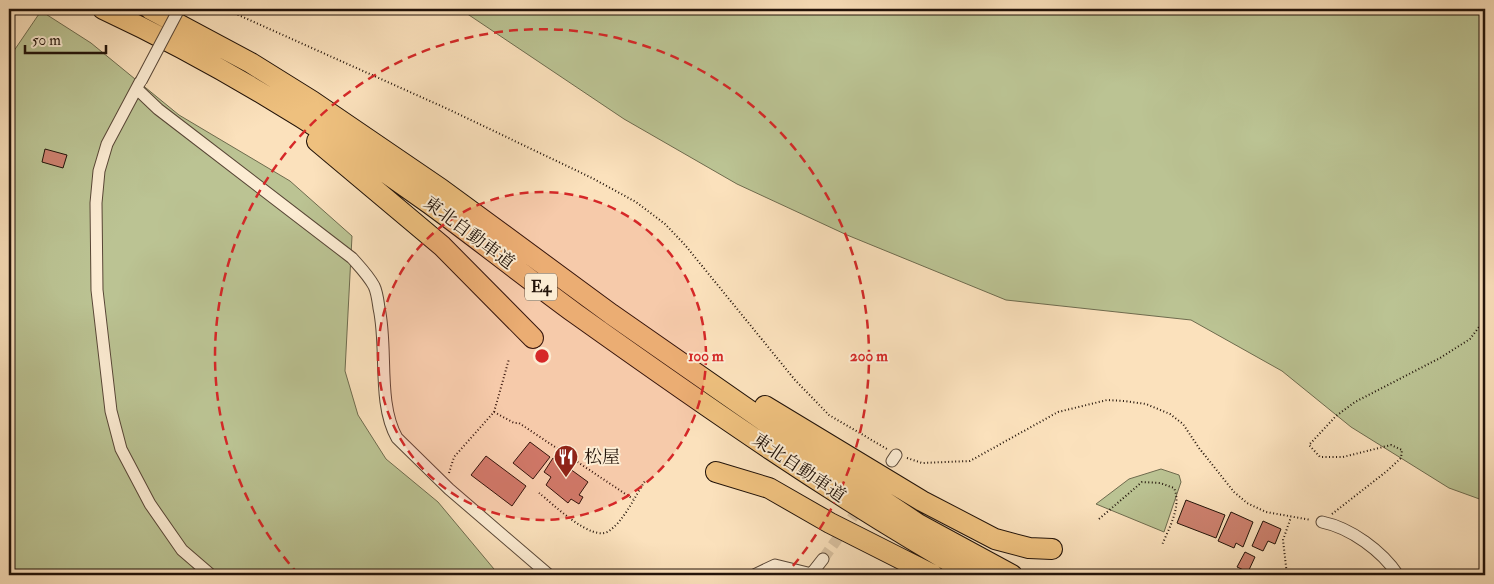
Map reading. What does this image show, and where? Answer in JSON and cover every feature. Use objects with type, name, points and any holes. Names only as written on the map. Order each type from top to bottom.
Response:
[{"type":"highway","name":"東北自動車道","points":[[103,9],[242,80],[302,117],[430,204],[574,312],[762,444],[872,516],[973,575]]},
{"type":"highway","name":"東北自動車道","points":[[150,9],[235,54],[312,101],[441,189],[611,314],[918,524],[1012,575]]},
{"type":"highway","points":[[242,80],[442,246],[533,338]]},
{"type":"highway","points":[[611,314],[930,505],[995,539],[1029,548],[1052,549]]},
{"type":"highway","points":[[716,472],[769,488],[830,523],[933,575]]},
{"type":"street","points":[[180,9],[107,144],[99,171],[96,203],[97,290],[111,411],[121,449],[150,504],[182,550],[211,575]]},
{"type":"street","points":[[139,85],[158,109],[352,258],[364,272],[375,287],[384,328],[386,400],[391,429],[396,438],[447,488],[549,575]]},
{"type":"street","points":[[1322,522],[1334,525],[1355,536],[1386,560],[1398,575]]},
{"type":"street","points":[[754,575],[775,565],[814,574],[823,559]]},
{"type":"path","points":[[225,9],[450,110],[592,178],[636,202],[665,224],[685,245],[795,380],[829,415],[894,458],[922,463],[970,460],[1058,412],[1107,400],[1146,404],[1170,414],[1184,424],[1199,448],[1234,492],[1247,503],[1266,512],[1322,522],[1387,471],[1401,458],[1402,450],[1391,446],[1343,457],[1320,457],[1309,445],[1336,416],[1355,402],[1440,358],[1470,338],[1485,319]]},
{"type":"path","points":[[447,488],[454,457],[494,412],[509,359]]},
{"type":"path","points":[[494,412],[514,423],[519,423],[633,499]]},
{"type":"path","points":[[539,493],[587,531],[599,534],[608,533],[616,526],[645,481]]},
{"type":"path","points":[[1100,519],[1142,482],[1160,483],[1174,488],[1178,497],[1177,506],[1162,545]]},
{"type":"path","points":[[1287,575],[1283,540],[1291,517]]},
{"type":"green space","points":[[460,9],[1485,9],[1485,501],[1449,488],[1351,427],[1282,371],[1191,320],[1006,300],[847,235],[737,184],[624,119]]},
{"type":"green space","points":[[41,11],[91,43],[179,115],[290,181],[352,236],[345,371],[358,415],[386,459],[438,502],[499,575],[9,575],[9,58]]},
{"type":"green space","points":[[1161,469],[1179,475],[1181,482],[1164,532],[1096,504],[1129,479]]},
{"type":"building","points":[[45,149],[67,155],[63,168],[42,162]]},
{"type":"building","points":[[530,442],[550,457],[533,479],[513,463]]},
{"type":"building","points":[[562,455],[570,460],[566,466],[588,482],[579,495],[583,497],[579,504],[571,499],[568,503],[546,485],[551,477],[544,472],[553,458],[558,461]]},
{"type":"building","points":[[486,456],[526,486],[512,506],[471,475]]},
{"type":"building","points":[[1186,500],[1225,515],[1216,538],[1177,523]]},
{"type":"building","points":[[1231,512],[1253,522],[1243,547],[1236,543],[1234,548],[1218,541]]},
{"type":"building","points":[[1263,521],[1281,529],[1275,544],[1268,541],[1263,551],[1252,546]]},
{"type":"building","points":[[1245,552],[1255,557],[1248,572],[1237,567]]},
{"type":"tunnel","points":[[823,559],[862,504]]},
{"type":"place","name":"松屋","points":[[566,478]]}]
